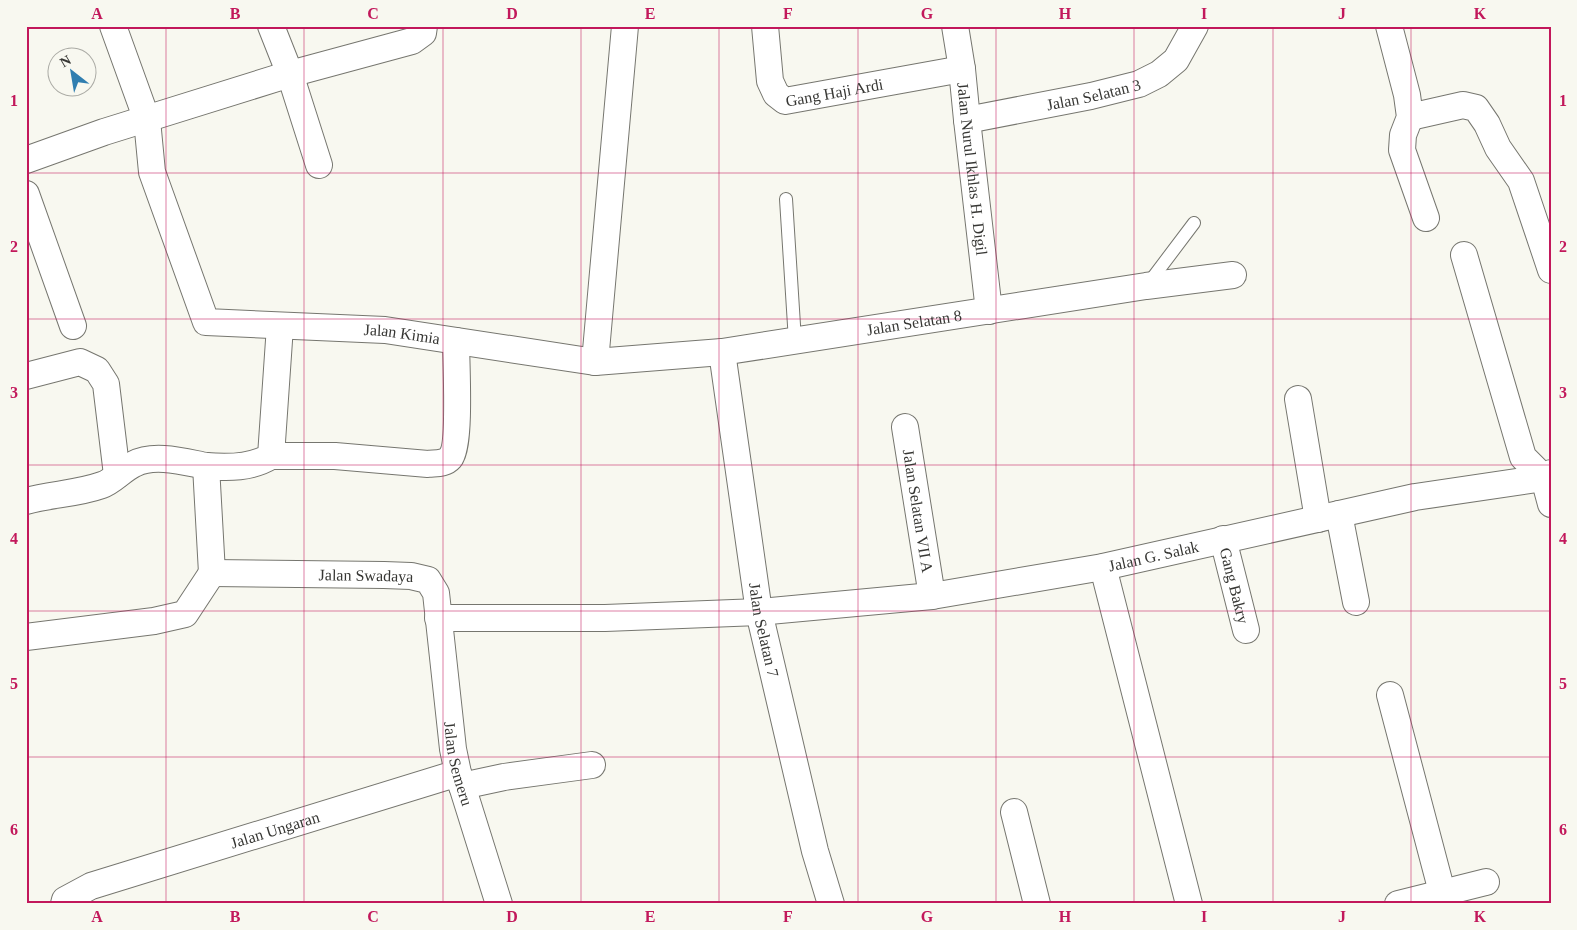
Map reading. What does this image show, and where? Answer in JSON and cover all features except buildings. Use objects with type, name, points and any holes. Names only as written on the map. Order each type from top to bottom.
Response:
[{"type":"street","points":[[112,26],[146,120]]},
{"type":"street","points":[[270,26],[290,74],[319,165]]},
{"type":"street","points":[[26,160],[104,132],[290,74],[412,41],[423,33],[424,26]]},
{"type":"street","points":[[594,362],[625,26]]},
{"type":"street","name":"Gang Haji Ardi","points":[[766,26],[770,81],[776,94],[785,101],[962,69]]},
{"type":"street","name":"Jalan Nurul Ikhlas H. Digil","points":[[955,26],[962,69],[966,120],[989,311]]},
{"type":"street","name":"Jalan Selatan 3","points":[[966,120],[1091,96],[1139,84],[1160,74],[1176,60],[1195,26]]},
{"type":"street","points":[[1390,26],[1407,95],[1410,118],[1403,135],[1402,150],[1426,218]]},
{"type":"street","points":[[1410,118],[1463,105],[1476,108],[1487,124],[1498,148],[1521,181],[1539,219],[1551,270]]},
{"type":"street","name":"Jalan Kimia","points":[[146,120],[152,172],[206,322],[385,330],[594,362]]},
{"type":"street","points":[[26,194],[73,326]]},
{"type":"street","points":[[1464,255],[1523,456],[1547,475],[1551,504]]},
{"type":"street","name":"Jalan Selatan 8","points":[[594,362],[722,352],[1146,286],[1233,275]]},
{"type":"street","points":[[271,456],[280,326]]},
{"type":"street","points":[[26,501],[75,493],[105,484],[136,462],[155,459],[222,468],[259,464],[271,456],[335,456],[428,464],[442,463],[450,458],[454,450],[456,428],[456,341]]},
{"type":"street","name":"Jalan Selatan 7","points":[[722,352],[759,612],[815,851],[831,904]]},
{"type":"street","points":[[26,376],[80,362],[97,370],[106,384],[116,475]]},
{"type":"street","points":[[1298,399],[1328,517],[1356,602]]},
{"type":"street","name":"Jalan Selatan VII A","points":[[905,427],[932,596]]},
{"type":"street","points":[[26,637],[154,620],[185,614],[212,574],[206,466]]},
{"type":"street","name":"Jalan G. Salak","points":[[759,612],[932,596],[1103,567],[1415,497],[1547,475]]},
{"type":"street","name":"Gang Bakry","points":[[1224,539],[1246,630]]},
{"type":"street","points":[[1103,567],[1189,904]]},
{"type":"street","name":"Jalan Swadaya","points":[[212,574],[412,576],[428,580],[436,593],[438,618]]},
{"type":"street","points":[[438,618],[605,618],[759,612]]},
{"type":"street","name":"Jalan Semeru","points":[[438,618],[453,749],[460,780],[499,904]]},
{"type":"street","points":[[1390,695],[1442,892]]},
{"type":"street","name":"Jalan Ungaran","points":[[64,904],[66,900],[91,886],[460,780],[504,777],[592,765]]},
{"type":"street","points":[[1014,812],[1037,904]]},
{"type":"street","points":[[1403,903],[1486,882]]},
{"type":"lane","points":[[786,199],[795,341]]},
{"type":"lane","points":[[1146,286],[1194,223]]}]
